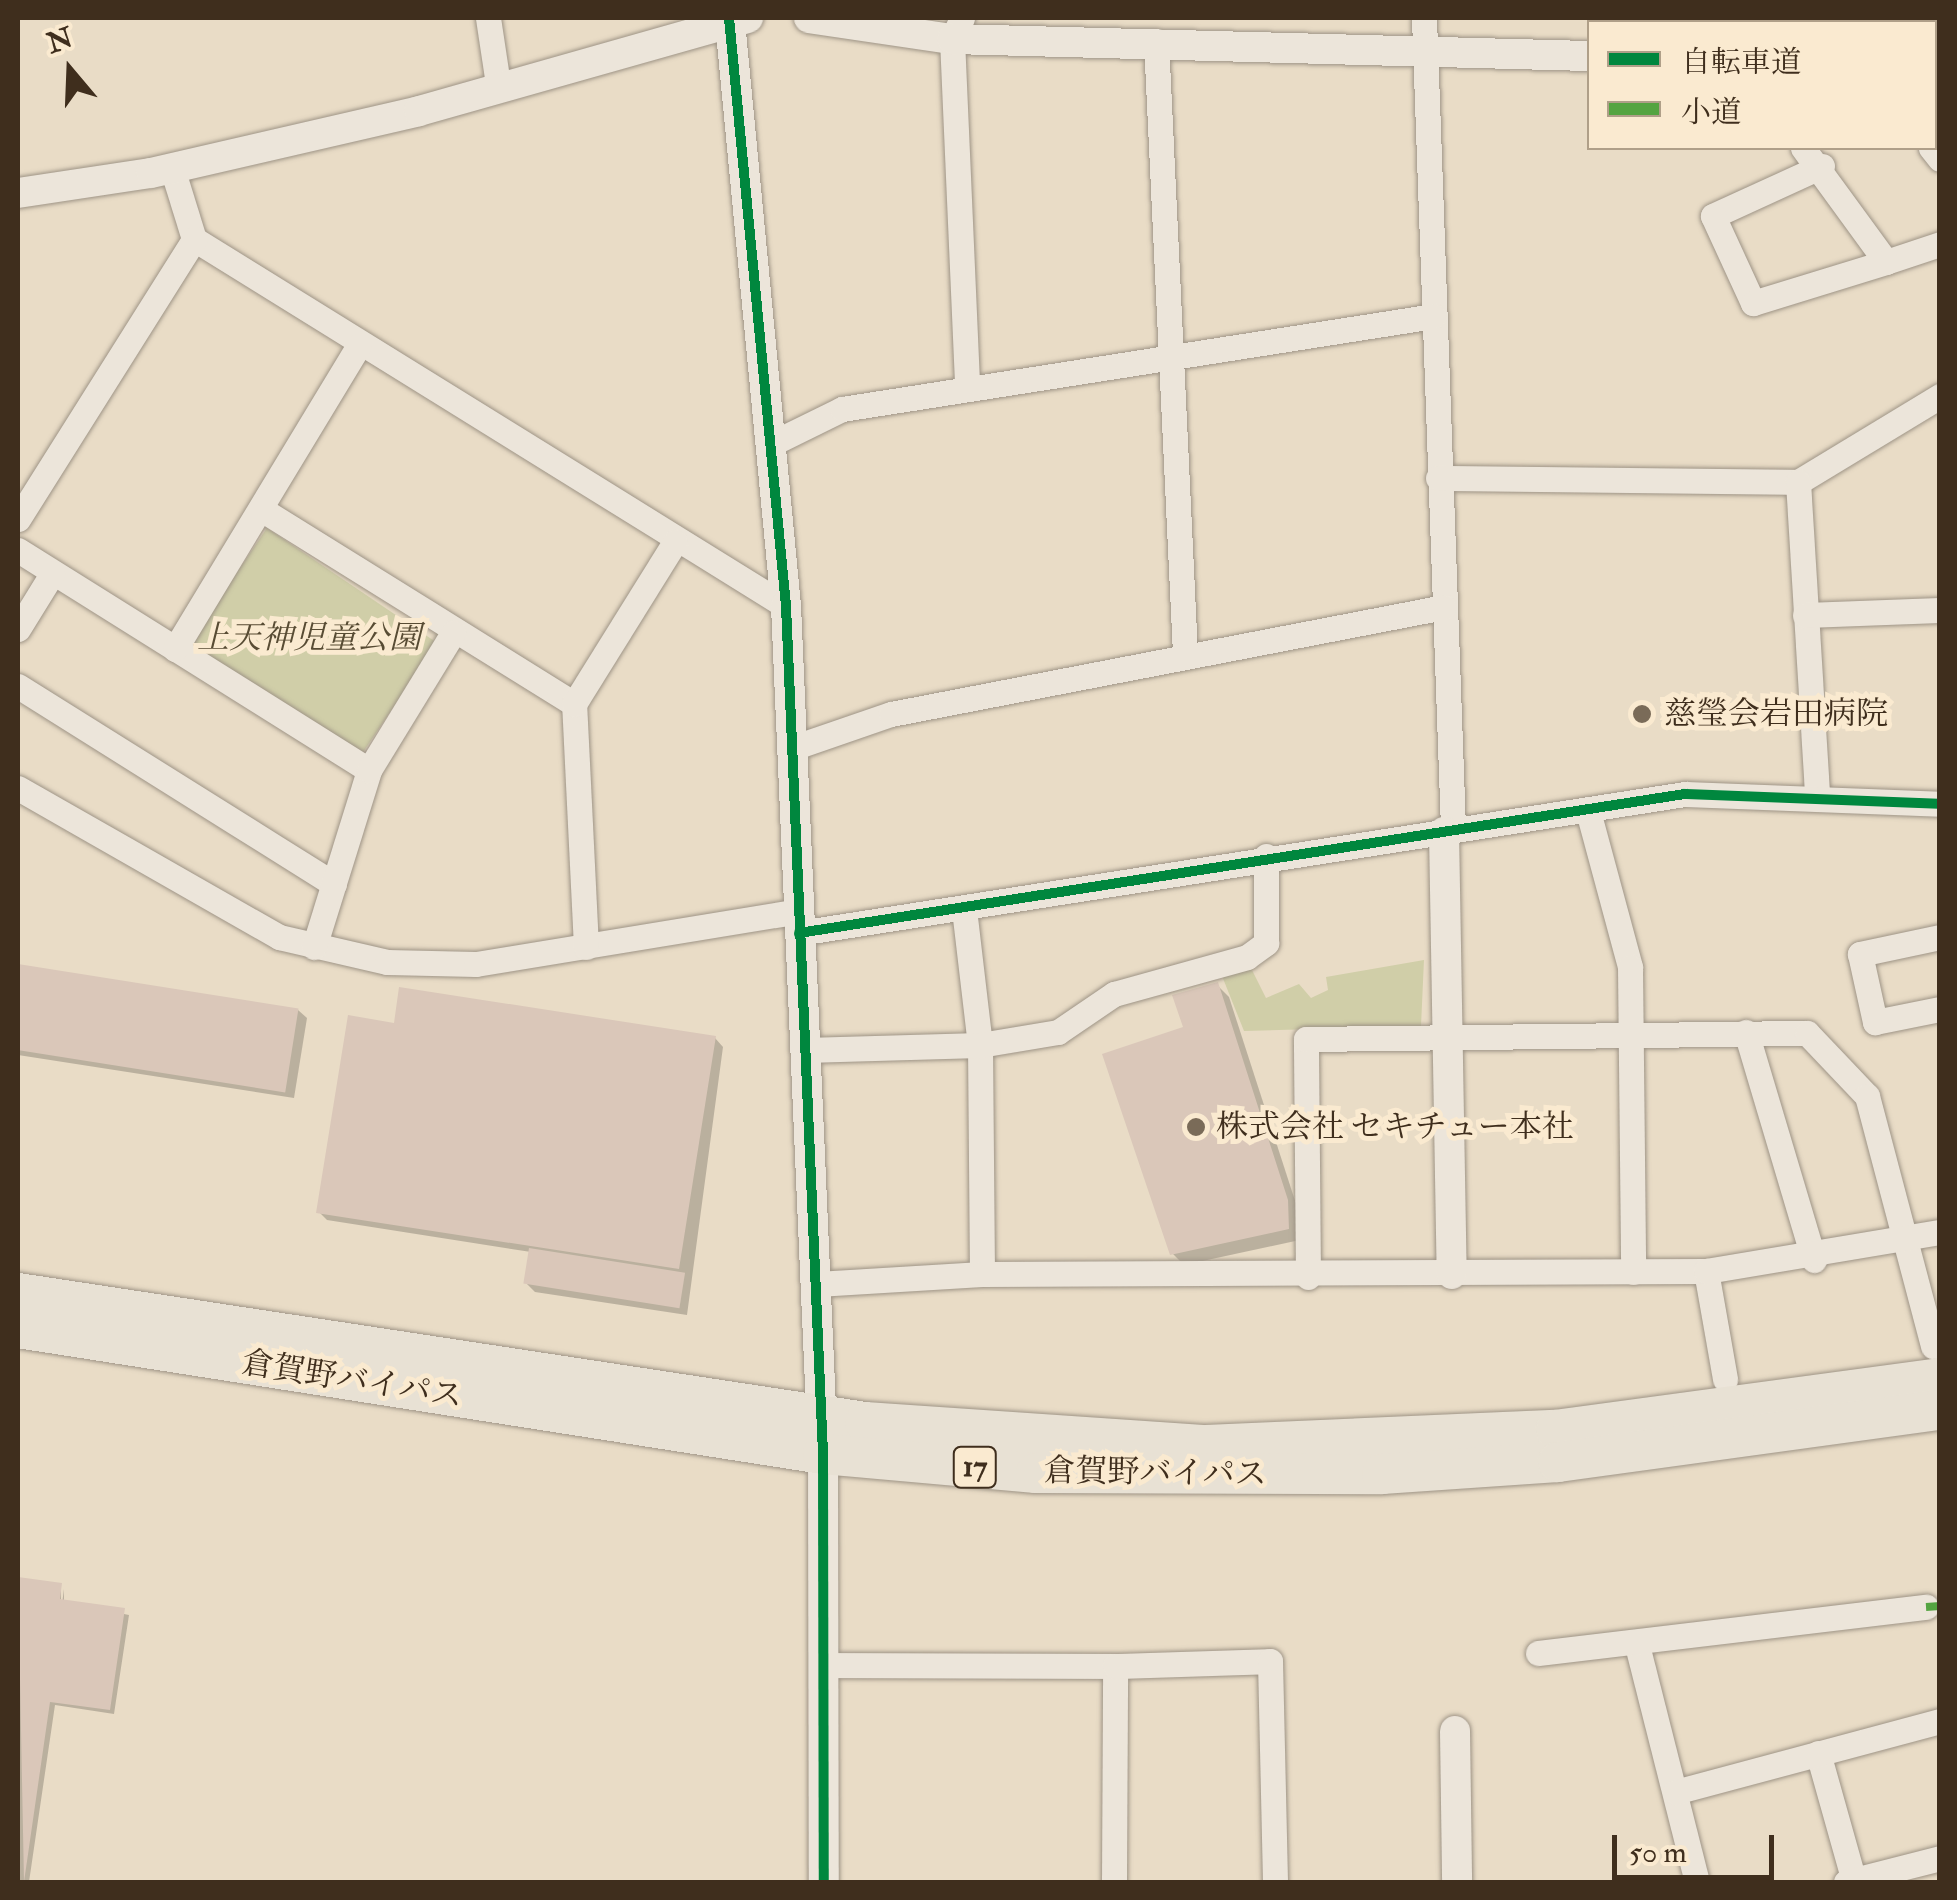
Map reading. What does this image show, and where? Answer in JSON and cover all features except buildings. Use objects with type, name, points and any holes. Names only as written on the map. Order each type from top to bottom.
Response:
[{"type":"highway","name":"倉賀野バイパス","points":[[18,1293],[1036,1473],[1382,1474],[1734,1445],[1940,1410]]},
{"type":"highway","name":"倉賀野バイパス","points":[[18,1328],[822,1436],[1187,1444],[1381,1441],[1730,1411],[1936,1362]]},
{"type":"street","points":[[488,18],[498,84]]},
{"type":"street","points":[[809,18],[1156,41],[1587,56]]},
{"type":"street","points":[[1424,18],[1444,607],[1446,1036],[1452,1274]]},
{"type":"street","points":[[18,193],[172,168],[736,19],[786,606],[822,1436],[824,1882]]},
{"type":"street","points":[[957,28],[967,388]]},
{"type":"street","points":[[1156,41],[1185,654]]},
{"type":"street","points":[[1886,262],[1812,157],[1713,216],[1753,303],[1886,262],[1940,244]]},
{"type":"street","points":[[172,168],[194,239],[675,542],[786,606]]},
{"type":"street","points":[[18,519],[194,239]]},
{"type":"street","points":[[775,442],[842,409],[1434,316]]},
{"type":"street","points":[[174,649],[358,345]]},
{"type":"street","points":[[1438,478],[1798,482],[1940,396]]},
{"type":"street","points":[[1798,482],[1817,797]]},
{"type":"street","points":[[260,509],[453,634],[574,704]]},
{"type":"street","points":[[586,947],[574,704],[675,542]]},
{"type":"street","points":[[18,550],[370,770]]},
{"type":"street","points":[[18,629],[52,574]]},
{"type":"street","points":[[792,748],[891,714],[1185,654],[1444,607]]},
{"type":"street","points":[[1805,615],[1940,610]]},
{"type":"street","points":[[314,947],[370,770],[453,634]]},
{"type":"street","points":[[18,686],[334,884]]},
{"type":"street","points":[[18,788],[225,908],[314,947],[433,966],[798,922],[964,910],[1266,856],[1686,794],[1940,804]]},
{"type":"street","points":[[1588,811],[1630,967],[1634,1272]]},
{"type":"street","points":[[806,1050],[980,1045],[1058,1032],[1114,994],[1247,957],[1266,944],[1266,856]]},
{"type":"street","points":[[964,910],[980,1045],[982,1274]]},
{"type":"street","points":[[1940,936],[1860,954],[1875,1022],[1940,1009]]},
{"type":"street","points":[[1746,1032],[1814,1260]]},
{"type":"street","points":[[1308,1277],[1306,1039],[1807,1033],[1867,1096],[1910,1240],[1936,1362]]},
{"type":"street","points":[[817,1284],[982,1274],[1308,1277],[1706,1270],[1814,1260],[1940,1232]]},
{"type":"street","points":[[1706,1270],[1725,1379]]},
{"type":"street","points":[[1538,1653],[1637,1645],[1926,1607]]},
{"type":"street","points":[[1637,1645],[1697,1882]]},
{"type":"street","points":[[823,1665],[1115,1666],[1270,1661],[1274,1882]]},
{"type":"street","points":[[1114,1882],[1115,1666]]},
{"type":"street","points":[[1675,1792],[1940,1721]]},
{"type":"street","points":[[1455,1731],[1457,1882]]},
{"type":"street","points":[[1818,1754],[1850,1882],[1940,1858]]},
{"type":"green space","name":"上天神児童公園","points":[[267,528],[437,643],[358,760],[188,646]]},
{"type":"green space","points":[[1424,960],[1421,1026],[1244,1031],[1222,976],[1251,968],[1266,998],[1299,984],[1311,998],[1328,990],[1326,977]]},
{"type":"marked path","points":[[1926,1607],[1940,1606]]},
{"type":"cycle path","points":[[729,18],[786,606],[823,1454],[824,1882]]},
{"type":"cycle path","points":[[799,933],[1685,794],[1940,804]]},
{"type":"place","name":"慈瑩会岩田病院","points":[[1642,714]]},
{"type":"place","name":"株式会社 セキチュー本社","points":[[1196,1127]]}]
